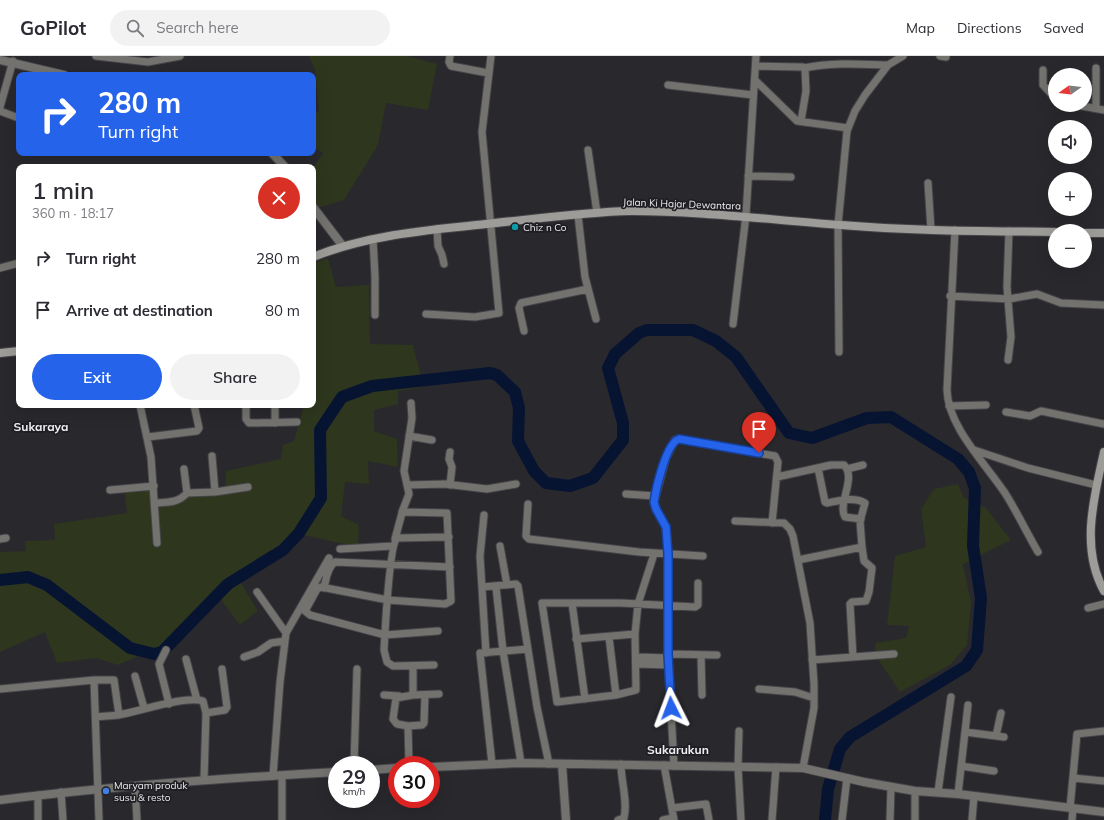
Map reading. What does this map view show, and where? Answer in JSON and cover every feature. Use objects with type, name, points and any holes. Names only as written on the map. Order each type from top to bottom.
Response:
[{"type":"main road","name":"Jalan Ki Hajar Dewantara","points":[[316,256],[342,245],[437,229],[534,217],[646,211],[746,215],[838,225],[931,230],[1048,232]]},
{"type":"main road","points":[[1092,233],[1104,233]]},
{"type":"main road","points":[[0,353],[16,351]]},
{"type":"main road","points":[[1104,452],[1102,471],[1096,485],[1092,510],[1093,558],[1095,568],[1104,591]]},
{"type":"street","points":[[96,56],[142,62],[180,56]]},
{"type":"street","points":[[450,56],[449,64],[451,66],[488,73]]},
{"type":"street","points":[[426,314],[475,317],[499,313],[482,132],[491,56]]},
{"type":"street","points":[[733,324],[746,215],[756,56]]},
{"type":"street","points":[[839,352],[838,225],[848,128],[860,102],[888,65],[902,56]]},
{"type":"street","points":[[0,60],[52,72]]},
{"type":"street","points":[[0,107],[13,62]]},
{"type":"street","points":[[756,66],[804,68],[821,64],[888,65]]},
{"type":"street","points":[[801,121],[807,75],[804,68]]},
{"type":"street","points":[[1096,68],[1100,78],[1100,109]]},
{"type":"street","points":[[1042,70],[1043,85],[1048,92]]},
{"type":"street","points":[[755,80],[779,102],[795,120],[848,128]]},
{"type":"street","points":[[668,85],[753,95]]},
{"type":"street","points":[[0,111],[16,117]]},
{"type":"street","points":[[588,150],[596,213]]},
{"type":"street","points":[[275,156],[282,164]]},
{"type":"street","points":[[748,176],[791,177]]},
{"type":"street","points":[[928,183],[931,230]]},
{"type":"street","points":[[316,211],[342,245]]},
{"type":"street","points":[[578,215],[583,261],[588,289],[596,319]]},
{"type":"street","points":[[437,229],[438,246],[444,264]]},
{"type":"street","points":[[955,230],[950,296],[947,390],[948,406],[974,450],[1005,493],[1038,552]]},
{"type":"street","points":[[1008,360],[1011,337],[1008,298],[1009,231]]},
{"type":"street","points":[[373,239],[375,316]]},
{"type":"street","points":[[0,268],[16,264]]},
{"type":"street","points":[[524,330],[519,308],[521,303],[588,289]]},
{"type":"street","points":[[950,296],[1008,298],[1037,294],[1061,303],[1104,305]]},
{"type":"street","points":[[411,403],[412,418],[404,471],[409,494],[402,510],[394,543],[384,650],[389,665],[434,665]]},
{"type":"street","points":[[948,406],[986,405]]},
{"type":"street","points":[[141,408],[148,437],[154,486],[157,543]]},
{"type":"street","points":[[148,437],[197,431],[199,428],[195,408]]},
{"type":"street","points":[[246,408],[247,422],[297,422]]},
{"type":"street","points":[[275,408],[275,423]]},
{"type":"street","points":[[1006,412],[1030,416],[1041,411],[1104,424]]},
{"type":"street","points":[[409,436],[432,440]]},
{"type":"street","points":[[674,766],[668,659],[668,554],[666,527],[656,509],[655,496],[671,446],[675,440],[679,439],[775,456],[778,460],[772,523]]},
{"type":"street","points":[[974,450],[1028,468],[1096,485]]},
{"type":"street","points":[[450,452],[449,459],[452,467],[450,485]]},
{"type":"street","points":[[212,456],[215,492]]},
{"type":"street","points":[[777,477],[841,464],[846,469],[848,485],[845,500],[842,506],[844,516],[861,519]]},
{"type":"street","points":[[846,469],[863,465]]},
{"type":"street","points":[[818,468],[824,502],[861,500],[865,503],[861,519],[862,547],[864,561],[872,567],[871,581],[866,601],[852,602],[850,604],[853,657]]},
{"type":"street","points":[[184,469],[187,493]]},
{"type":"street","points":[[408,485],[450,485],[488,489],[516,484]]},
{"type":"street","points":[[110,490],[154,486]]},
{"type":"street","points":[[155,503],[181,500],[187,493],[215,492],[248,487]]},
{"type":"street","points":[[626,494],[655,496]]},
{"type":"street","points":[[528,504],[526,536],[529,539],[654,554],[703,556]]},
{"type":"street","points":[[402,513],[446,512],[448,515],[451,599],[449,602],[445,604],[388,600],[324,588],[317,589],[305,609],[306,613],[385,635],[438,632]]},
{"type":"street","points":[[484,515],[480,556],[486,653]]},
{"type":"street","points":[[735,521],[784,523],[790,528],[798,560],[810,623],[814,698],[802,768]]},
{"type":"street","points":[[340,549],[394,543],[399,538],[449,537]]},
{"type":"street","points":[[500,546],[506,585]]},
{"type":"street","points":[[798,560],[862,547]]},
{"type":"street","points":[[654,554],[638,604],[635,634],[637,660],[636,690],[616,695],[560,702],[556,699],[541,606],[543,602],[638,604],[696,607],[698,605],[698,583]]},
{"type":"street","points":[[282,820],[277,776],[286,633],[329,558]]},
{"type":"street","points":[[324,588],[328,571],[331,564],[334,562],[450,567]]},
{"type":"street","points":[[482,587],[496,587],[516,584],[518,586],[537,708],[549,764]]},
{"type":"street","points":[[496,587],[503,651],[521,763]]},
{"type":"street","points":[[257,592],[286,633]]},
{"type":"street","points":[[572,603],[585,699]]},
{"type":"street","points":[[1088,608],[1104,604]]},
{"type":"street","points":[[576,639],[635,634]]},
{"type":"street","points":[[609,637],[616,695]]},
{"type":"street","points":[[244,657],[258,652],[271,644],[285,641]]},
{"type":"street","points":[[492,764],[480,653],[528,649]]},
{"type":"street","points":[[166,650],[160,664],[169,704]]},
{"type":"street","points":[[812,660],[894,654]]},
{"type":"street","points":[[701,655],[702,695]]},
{"type":"street","points":[[637,660],[717,655]]},
{"type":"street","points":[[186,659],[197,700]]},
{"type":"street","points":[[413,666],[413,695]]},
{"type":"street","points":[[206,714],[225,710],[227,707],[222,669]]},
{"type":"street","points":[[354,756],[357,669]]},
{"type":"street","points":[[135,676],[144,708]]},
{"type":"street","points":[[0,689],[94,680],[114,680],[119,715]]},
{"type":"street","points":[[94,680],[100,820]]},
{"type":"street","points":[[759,689],[795,692],[814,698]]},
{"type":"street","points":[[384,695],[399,696],[439,694]]},
{"type":"street","points":[[399,696],[396,698],[393,718],[397,724],[408,726],[422,725],[424,723],[425,695]]},
{"type":"street","points":[[938,792],[951,697]]},
{"type":"street","points":[[96,717],[119,715],[144,708],[197,700],[205,703],[204,780]]},
{"type":"street","points":[[958,794],[968,705]]},
{"type":"street","points":[[965,732],[1000,736],[1001,713]]},
{"type":"street","points":[[408,726],[409,756]]},
{"type":"street","points":[[739,731],[738,767],[741,820]]},
{"type":"street","points":[[1072,820],[1071,808],[1077,733],[1104,731]]},
{"type":"street","points":[[440,767],[521,763],[802,768],[915,791],[958,794],[1104,812]]},
{"type":"street","points":[[562,764],[566,820]]},
{"type":"street","points":[[618,820],[624,818],[626,809],[621,784],[621,764]]},
{"type":"street","points":[[663,820],[674,819],[664,765]]},
{"type":"street","points":[[961,766],[994,771]]},
{"type":"street","points":[[772,820],[776,767]]},
{"type":"street","points":[[0,800],[61,792],[204,780],[328,773]]},
{"type":"street","points":[[842,820],[845,777]]},
{"type":"street","points":[[1073,778],[1104,781]]},
{"type":"street","points":[[135,786],[137,820]]},
{"type":"street","points":[[890,787],[890,820]]},
{"type":"street","points":[[915,791],[915,820]]},
{"type":"street","points":[[61,792],[63,820]]},
{"type":"street","points":[[38,795],[38,820]]},
{"type":"street","points":[[972,820],[974,796]]},
{"type":"street","points":[[672,808],[706,804],[709,820]]},
{"type":"green space","points":[[309,56],[407,56],[437,64],[428,110],[386,103],[378,145],[344,200],[318,208],[316,206],[316,164],[323,153],[316,149],[316,112],[319,112],[315,70]]},
{"type":"green space","points":[[328,258],[336,287],[369,285],[370,344],[413,345],[424,387],[398,391],[398,404],[374,410],[374,431],[397,439],[398,467],[368,461],[369,484],[345,482],[341,516],[359,525],[358,547],[303,535],[258,567],[236,575],[258,611],[240,625],[215,592],[177,639],[118,665],[96,658],[57,663],[45,632],[0,652],[0,552],[26,551],[25,541],[55,540],[54,524],[127,513],[124,488],[151,486],[153,500],[225,489],[226,471],[281,459],[283,445],[294,441],[303,408],[316,408],[316,263]]},
{"type":"green space","points":[[958,484],[964,498],[986,508],[1011,540],[963,564],[971,603],[967,645],[950,665],[900,692],[876,656],[875,643],[906,638],[909,626],[887,625],[895,556],[926,547],[921,509],[934,489]]},
{"type":"waterway","points":[[0,580],[28,577],[47,585],[130,648],[154,654],[162,652],[228,584],[283,550],[299,533],[321,498],[320,430],[342,397],[372,386],[490,373],[497,375],[515,392],[519,408],[518,441],[534,471],[546,483],[570,486],[593,478],[623,440],[623,423],[608,368],[615,354],[639,333],[647,330],[693,330],[716,341],[736,357],[789,433],[812,438],[867,418],[891,417],[958,459],[969,472],[975,488],[973,546],[981,598],[977,650],[966,666],[850,737],[840,749],[828,789],[825,820]]},
{"type":"place","name":"Chiz n Co","points":[[515,227]]},
{"type":"place","name":"Maryam produk susu & resto","points":[[106,791]]},
{"type":"district","name":"Sukaraya","points":[[41,426]]},
{"type":"district","name":"Sukarukun","points":[[678,749]]},
{"type":"route","points":[[671,708],[668,654],[668,554],[666,527],[658,514],[654,502],[666,458],[675,440],[679,439],[759,453]]}]
